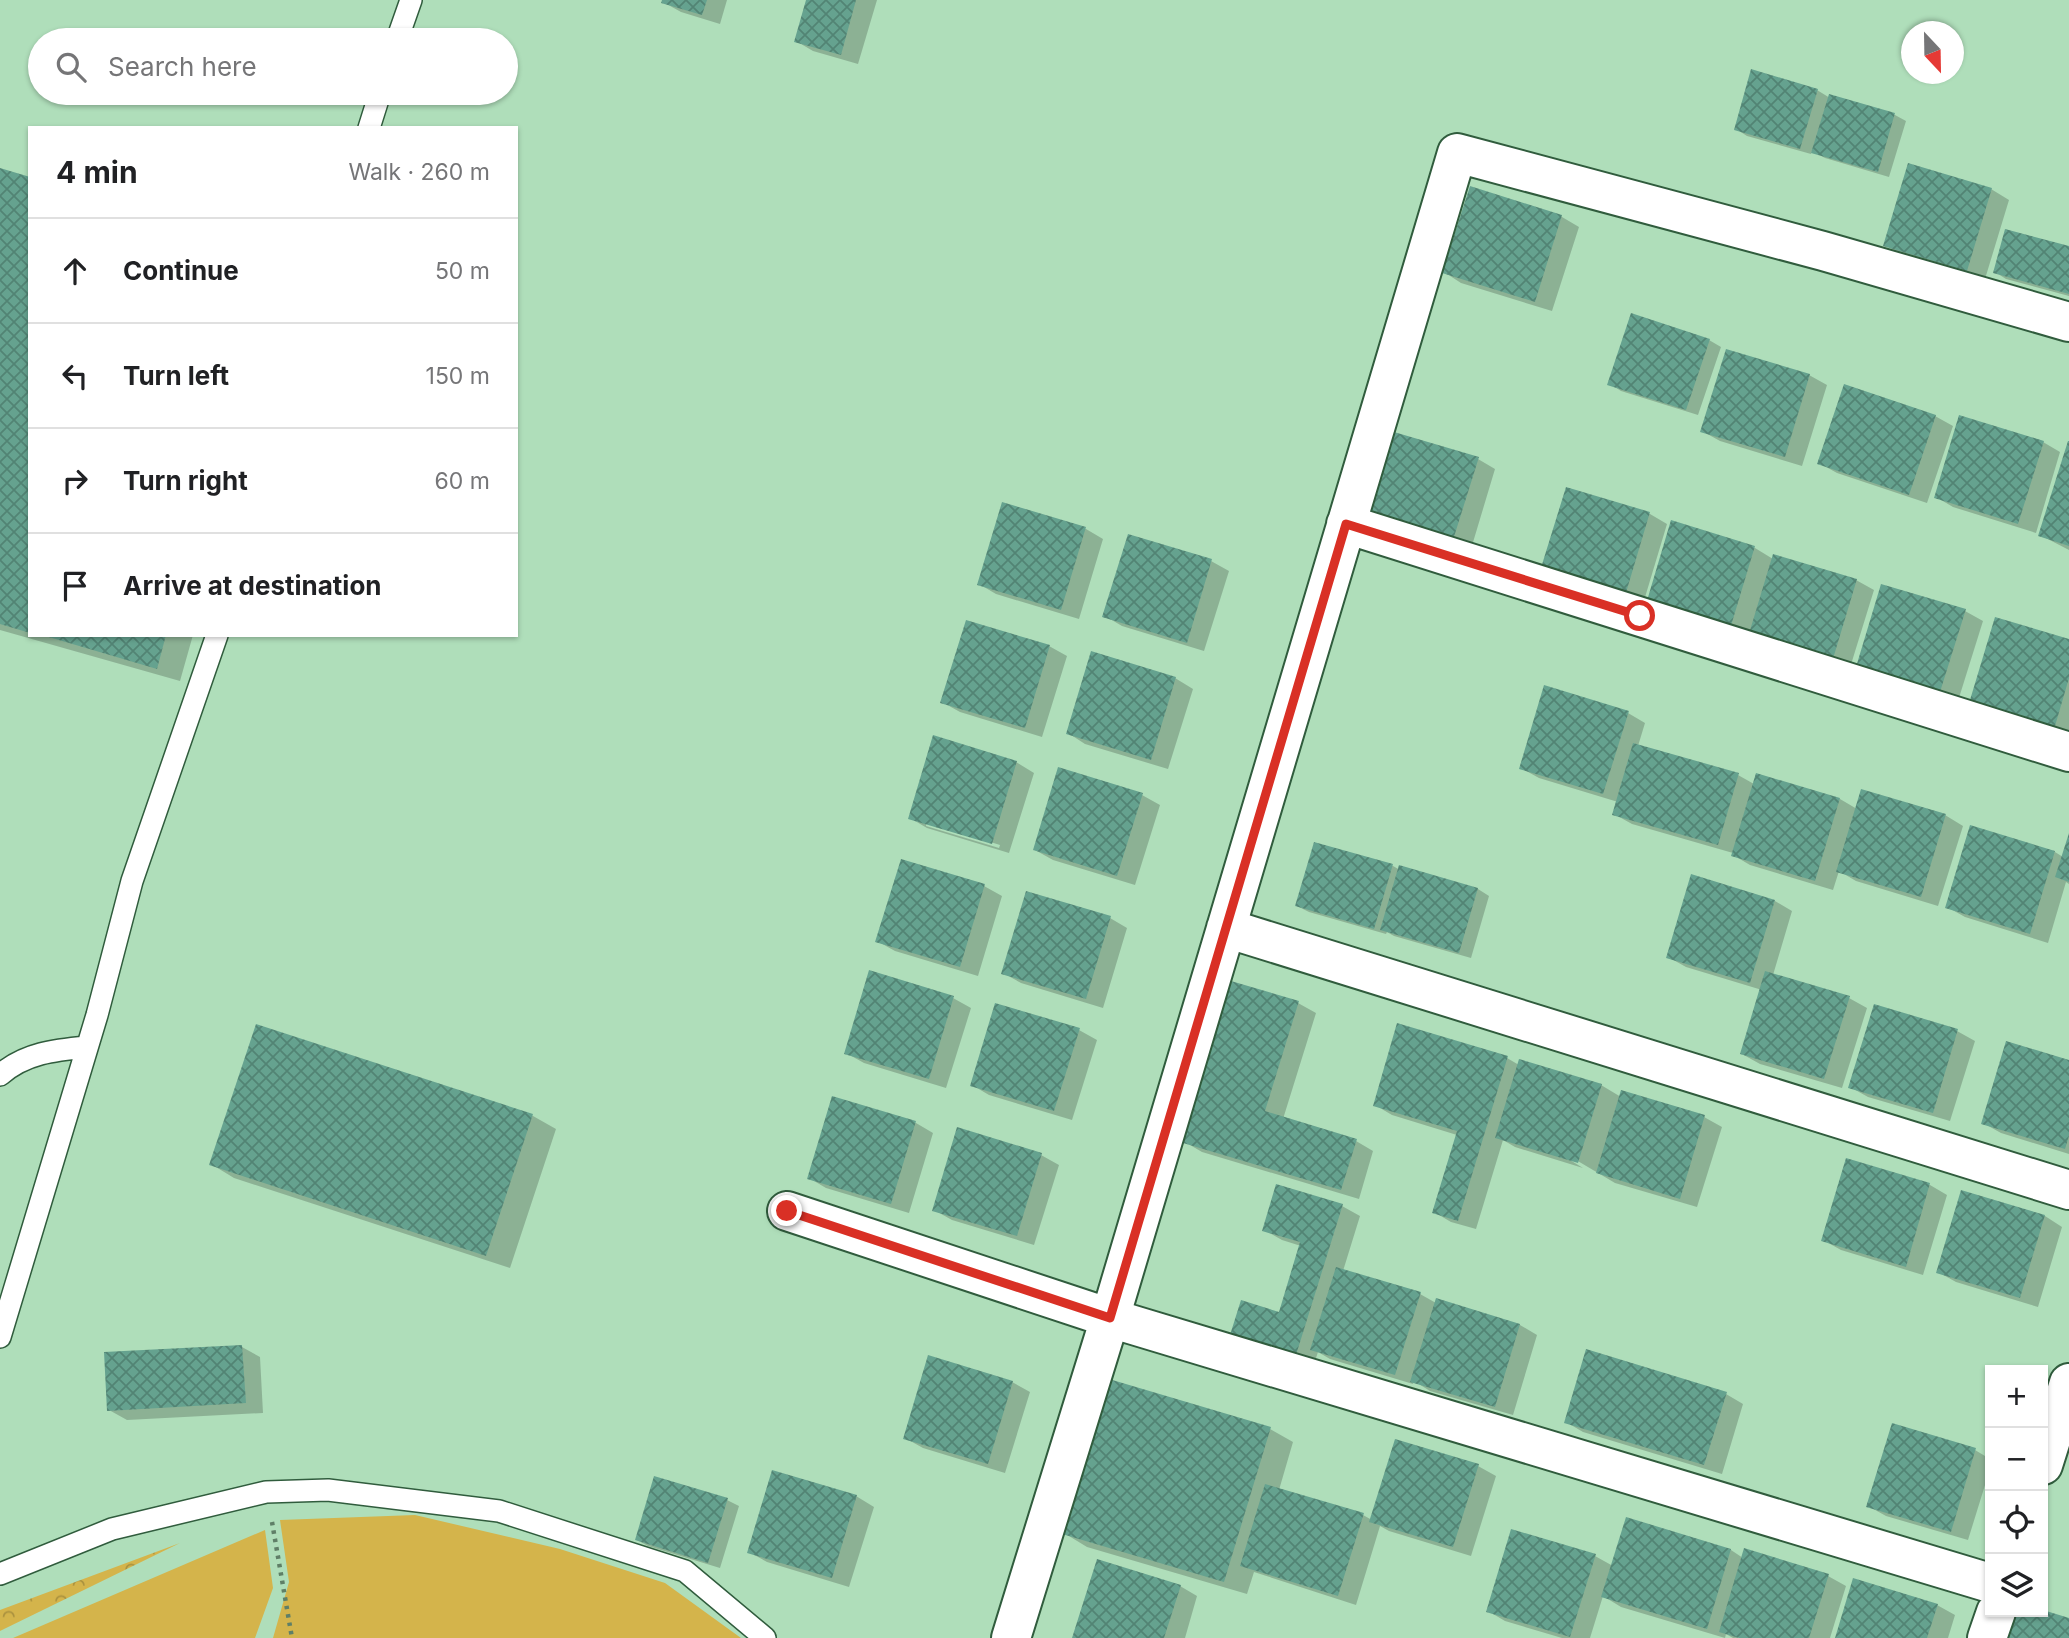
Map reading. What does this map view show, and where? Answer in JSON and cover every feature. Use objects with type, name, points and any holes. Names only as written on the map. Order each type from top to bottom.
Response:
[{"type":"street","points":[[1011,1638],[1110,1318],[1457,153],[1823,251],[2069,322]]},
{"type":"street","points":[[1346,524],[2069,752]]},
{"type":"street","points":[[1226,928],[2069,1190]]},
{"type":"street","points":[[787,1211],[1110,1318],[1985,1581]]},
{"type":"street","points":[[2048,1449],[2069,1382]]},
{"type":"street","points":[[1987,1638],[1994,1617]]},
{"type":"lane","points":[[401,28],[411,0]]},
{"type":"lane","points":[[370,126],[376,105]]},
{"type":"lane","points":[[0,1337],[87,1047],[132,881],[216,637]]},
{"type":"lane","points":[[0,1076],[15,1062],[50,1051],[87,1047]]},
{"type":"lane","points":[[0,1574],[112,1529],[266,1492],[328,1490],[499,1511],[685,1571],[765,1638]]},
{"type":"path","points":[[266,1492],[292,1638]]},
{"type":"green space","points":[[415,1515],[560,1549],[665,1583],[741,1638],[273,1638],[289,1582],[280,1520]]},
{"type":"green space","points":[[265,1530],[273,1588],[255,1638],[13,1638]]},
{"type":"green space","points":[[180,1543],[0,1631],[0,1610]]},
{"type":"building","points":[[662,0],[707,0],[702,15],[661,3]]},
{"type":"building","points":[[806,0],[856,0],[841,55],[794,42]]},
{"type":"building","points":[[1751,69],[1818,89],[1800,149],[1734,130]]},
{"type":"building","points":[[1829,94],[1895,113],[1878,172],[1811,153]]},
{"type":"building","points":[[1908,163],[1992,188],[1967,271],[1883,246]]},
{"type":"building","points":[[0,168],[28,176],[28,632],[0,624]]},
{"type":"building","points":[[1470,186],[1562,215],[1535,302],[1442,273]]},
{"type":"building","points":[[2005,229],[2069,246],[2069,294],[1993,273]]},
{"type":"building","points":[[1631,313],[1710,339],[1686,410],[1607,385]]},
{"type":"building","points":[[1726,349],[1810,374],[1785,457],[1700,432]]},
{"type":"building","points":[[1844,384],[1936,415],[1909,495],[1817,464]]},
{"type":"building","points":[[1959,415],[2044,441],[2018,524],[1934,498]]},
{"type":"building","points":[[1394,432],[1479,457],[1453,540],[1368,515]]},
{"type":"building","points":[[2069,441],[2069,546],[2038,536]]},
{"type":"building","points":[[1566,487],[1650,512],[1625,596],[1540,571]]},
{"type":"building","points":[[1002,502],[1086,527],[1061,610],[977,585]]},
{"type":"building","points":[[1671,520],[1755,546],[1730,629],[1646,604]]},
{"type":"building","points":[[1128,534],[1212,559],[1187,643],[1102,617]]},
{"type":"building","points":[[1773,554],[1857,579],[1832,662],[1748,637]]},
{"type":"building","points":[[1881,584],[1966,609],[1940,692],[1856,667]]},
{"type":"building","points":[[1995,617],[2069,639],[2069,678],[2055,726],[1970,700]]},
{"type":"building","points":[[966,620],[1050,645],[1025,728],[940,703]]},
{"type":"building","points":[[49,637],[165,637],[157,669]]},
{"type":"building","points":[[1091,651],[1176,677],[1151,760],[1066,734]]},
{"type":"building","points":[[1544,685],[1629,711],[1603,794],[1519,769]]},
{"type":"building","points":[[933,735],[1017,761],[992,844],[908,819]]},
{"type":"building","points":[[1633,743],[1739,773],[1718,845],[1612,815]]},
{"type":"building","points":[[1058,767],[1143,793],[1117,876],[1033,850]]},
{"type":"building","points":[[1756,773],[1840,798],[1815,881],[1731,856]]},
{"type":"building","points":[[1861,789],[1946,814],[1921,897],[1836,872]]},
{"type":"building","points":[[1970,825],[2055,851],[2030,934],[1945,908]]},
{"type":"building","points":[[2069,833],[2069,882],[2055,877]]},
{"type":"building","points":[[1314,842],[1393,864],[1374,929],[1295,906]]},
{"type":"building","points":[[901,859],[985,884],[960,967],[875,942]]},
{"type":"building","points":[[1399,865],[1478,888],[1459,953],[1380,930]]},
{"type":"building","points":[[1691,874],[1775,900],[1750,983],[1666,958]]},
{"type":"building","points":[[1026,891],[1111,916],[1086,999],[1001,974]]},
{"type":"building","points":[[869,970],[954,996],[929,1079],[844,1054]]},
{"type":"building","points":[[1765,971],[1850,996],[1824,1079],[1740,1054]]},
{"type":"building","points":[[1231,981],[1299,1001],[1265,1111],[1357,1139],[1341,1190],[1183,1143]]},
{"type":"building","points":[[995,1003],[1080,1028],[1054,1111],[970,1086]]},
{"type":"building","points":[[1874,1004],[1958,1029],[1933,1113],[1848,1088]]},
{"type":"building","points":[[1397,1023],[1508,1056],[1458,1221],[1432,1213],[1457,1131],[1373,1106]]},
{"type":"building","points":[[256,1024],[533,1114],[486,1256],[209,1165]]},
{"type":"building","points":[[2006,1041],[2069,1060],[2069,1136],[2065,1149],[1981,1124]]},
{"type":"building","points":[[1519,1059],[1602,1084],[1578,1163],[1495,1138]]},
{"type":"building","points":[[1621,1090],[1705,1115],[1680,1199],[1596,1173]]},
{"type":"building","points":[[832,1096],[916,1121],[891,1204],[807,1179]]},
{"type":"building","points":[[957,1127],[1042,1153],[1017,1236],[932,1211]]},
{"type":"building","points":[[1846,1158],[1930,1183],[1906,1267],[1821,1241]]},
{"type":"building","points":[[1276,1184],[1343,1204],[1296,1355],[1230,1335],[1241,1300],[1279,1312],[1300,1242],[1262,1231]]},
{"type":"building","points":[[1961,1190],[2045,1215],[2020,1298],[1936,1273]]},
{"type":"building","points":[[1336,1267],[1421,1292],[1395,1375],[1310,1350]]},
{"type":"building","points":[[1436,1298],[1520,1324],[1495,1407],[1410,1382]]},
{"type":"building","points":[[242,1345],[246,1403],[107,1411],[104,1352]]},
{"type":"building","points":[[1586,1349],[1727,1392],[1704,1465],[1564,1423]]},
{"type":"building","points":[[928,1355],[1013,1381],[988,1464],[903,1439]]},
{"type":"building","points":[[1109,1379],[1271,1427],[1224,1582],[1062,1534]]},
{"type":"building","points":[[1892,1423],[1976,1448],[1951,1532],[1866,1507]]},
{"type":"building","points":[[1395,1439],[1479,1464],[1453,1547],[1369,1522]]},
{"type":"building","points":[[772,1470],[857,1495],[832,1578],[747,1553]]},
{"type":"building","points":[[654,1476],[728,1498],[708,1563],[635,1540]]},
{"type":"building","points":[[1265,1484],[1364,1513],[1338,1596],[1240,1566]]},
{"type":"building","points":[[1626,1517],[1731,1549],[1707,1629],[1601,1597]]},
{"type":"building","points":[[1511,1529],[1596,1554],[1570,1637],[1486,1612]]},
{"type":"building","points":[[1744,1548],[1829,1574],[1809,1638],[1739,1638],[1719,1632]]},
{"type":"building","points":[[1097,1559],[1181,1585],[1164,1638],[1072,1638]]},
{"type":"building","points":[[1853,1578],[1938,1604],[1927,1638],[1835,1638]]},
{"type":"building","points":[[2048,1612],[2069,1618],[2069,1638],[1996,1638],[2002,1617],[2048,1617]]},
{"type":"route","points":[[787,1211],[1110,1318],[1346,524],[1640,616]]}]
